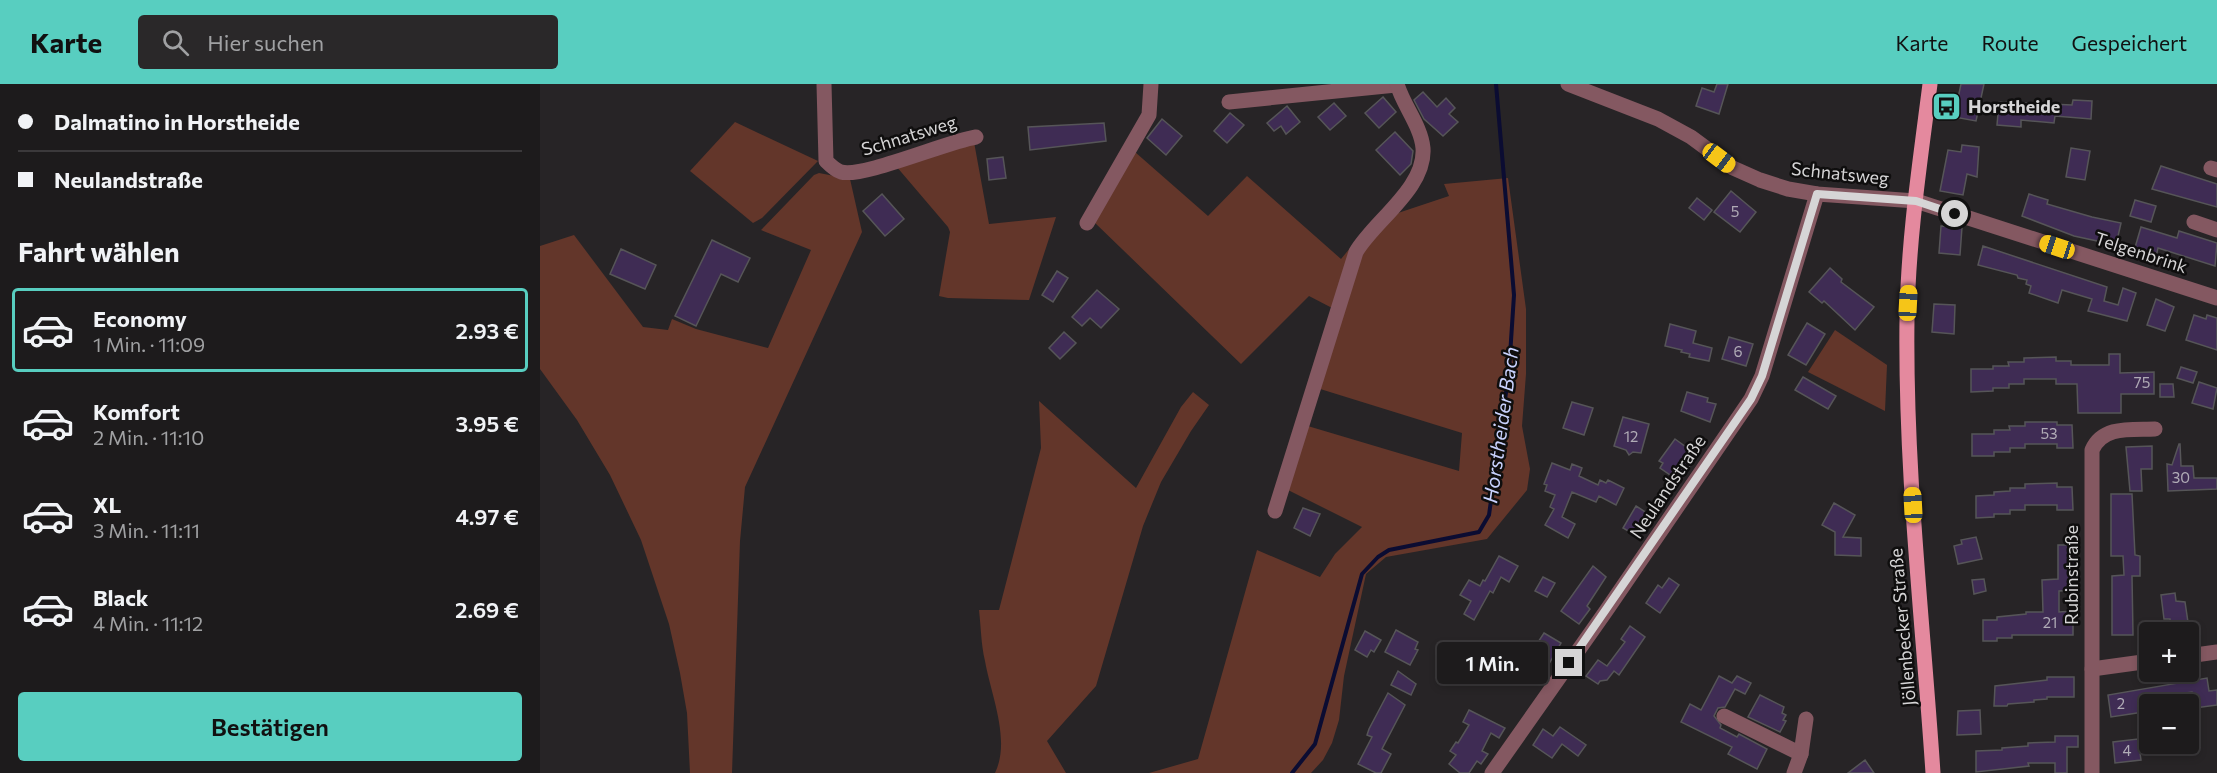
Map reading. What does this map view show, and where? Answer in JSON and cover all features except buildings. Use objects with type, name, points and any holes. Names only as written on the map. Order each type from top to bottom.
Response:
[{"type":"main road","name":"Jöllenbecker Straße","points":[[1930,84],[1916,201],[1907,317],[1914,523],[1933,773]]},
{"type":"street","name":"Schnatsweg","points":[[824,84],[826,161],[841,172],[872,168],[976,136]]},
{"type":"street","points":[[1087,223],[1149,115],[1151,84]]},
{"type":"street","points":[[1229,102],[1396,84],[1423,148],[1421,164],[1409,188],[1398,204],[1372,229],[1356,252],[1275,511]]},
{"type":"street","name":"Schnatsweg","points":[[1568,84],[1659,119],[1691,137],[1732,168],[1788,189],[1817,194],[1916,201]]},
{"type":"street","name":"Neulandstraße","points":[[1492,773],[1751,399],[1762,376],[1817,194]]},
{"type":"street","name":"Telgenbrink","points":[[1916,201],[2217,298]]},
{"type":"street","points":[[2193,222],[2217,230]]},
{"type":"street","name":"Rubinstraße","points":[[2092,773],[2092,450],[2102,435],[2113,431],[2156,429]]},
{"type":"street","points":[[2199,654],[2217,652]]},
{"type":"street","points":[[2092,669],[2139,663]]},
{"type":"street","points":[[1724,716],[1801,754]]},
{"type":"street","points":[[1794,773],[1801,754],[1806,719]]},
{"type":"shaded area","points":[[735,122],[818,161],[762,218],[753,223],[690,171]]},
{"type":"shaded area","points":[[974,142],[989,224],[1056,217],[1029,300],[939,296],[950,232],[896,166]]},
{"type":"shaded area","points":[[1135,152],[1208,216],[1247,176],[1341,259],[1360,236],[1334,309],[1309,296],[1241,364],[1093,221]]},
{"type":"shaded area","points":[[819,173],[850,179],[862,232],[745,487],[740,541],[732,773],[690,773],[687,713],[680,673],[669,624],[641,540],[610,475],[577,420],[540,369],[540,246],[574,235],[643,327],[668,330],[672,319],[696,329],[768,348],[811,250],[761,230],[814,175]]},
{"type":"shaded area","points":[[1508,178],[1526,309],[1526,374],[1522,426],[1530,469],[1527,490],[1487,539],[1386,557],[1366,574],[1344,676],[1339,720],[1332,743],[1323,760],[1311,773],[1149,773],[1198,759],[1257,550],[1320,577],[1335,554],[1362,527],[1284,488],[1301,424],[1459,471],[1462,433],[1317,388],[1359,253],[1395,214],[1449,196],[1444,184]]},
{"type":"shaded area","points":[[1835,330],[1887,365],[1885,411],[1808,372]]},
{"type":"shaded area","points":[[1193,392],[1209,405],[1161,482],[1143,526],[1096,686],[1047,741],[1066,773],[995,773],[1001,746],[1000,732],[984,655],[979,610],[999,610],[1041,448],[1039,401],[1136,488],[1181,407]]},
{"type":"waterway","name":"Horstheider Bach","points":[[1292,773],[1315,744],[1362,574],[1378,557],[1389,550],[1479,532],[1489,515],[1509,371],[1514,295],[1496,84]]},
{"type":"place","name":"Horstheide","points":[[1947,107]]},
{"type":"route","points":[[1569,663],[1751,399],[1762,376],[1817,194],[1916,201],[1955,214]]}]
